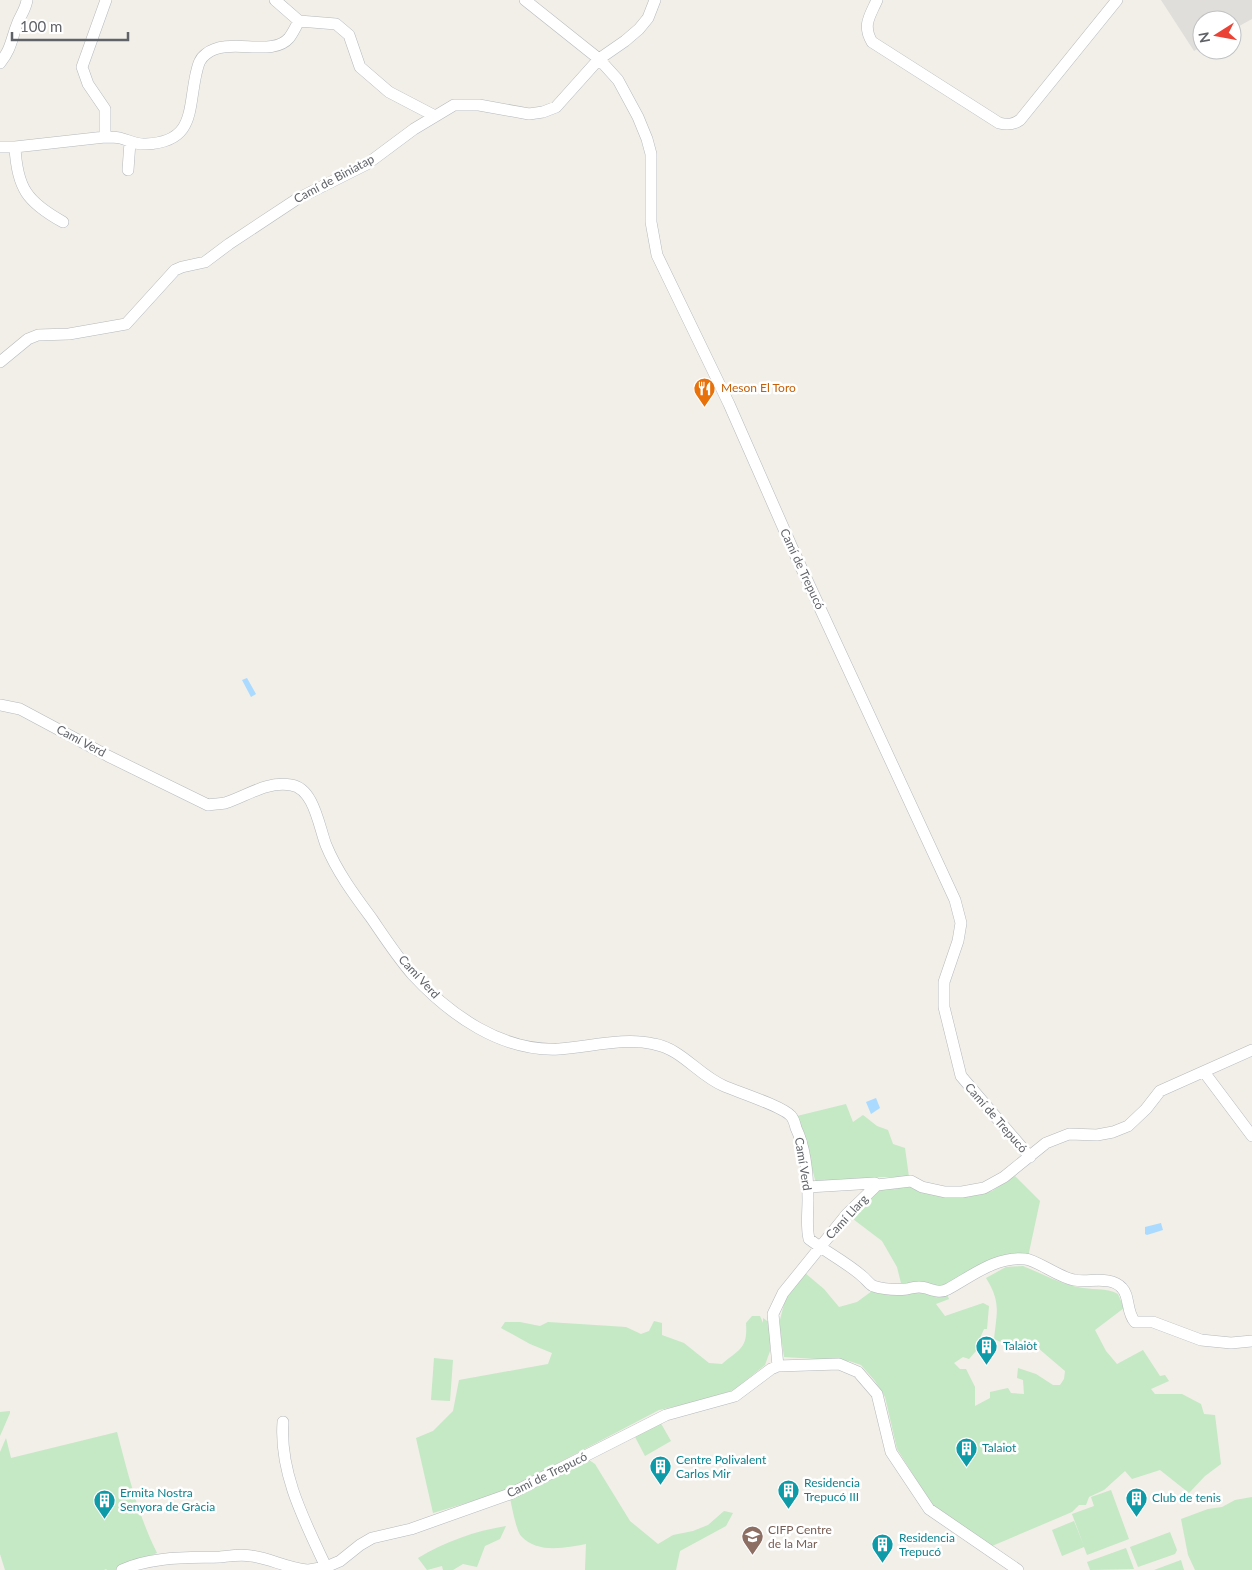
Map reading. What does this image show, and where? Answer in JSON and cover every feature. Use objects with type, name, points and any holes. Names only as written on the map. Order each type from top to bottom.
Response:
[{"type":"street","points":[[0,63],[12,46],[17,24],[26,5],[26,0]]},
{"type":"street","points":[[105,137],[105,109],[88,84],[82,67],[106,0]]},
{"type":"street","points":[[275,0],[299,21],[336,24],[349,35],[360,67],[389,92],[435,116]]},
{"type":"street","name":"Camí de Trepucó","points":[[525,0],[599,59],[618,80],[638,117],[647,139],[651,163],[651,222],[657,255],[729,404],[794,552],[955,900],[960,923],[958,941],[944,982],[944,1007],[961,1076],[1030,1157]]},
{"type":"street","name":"Camí de Biniatap","points":[[0,362],[28,339],[38,335],[69,334],[126,324],[175,270],[205,262],[296,199],[367,164],[414,128],[454,105],[479,105],[529,114],[543,112],[556,107],[599,59],[625,42],[639,29],[648,18],[655,0]]},
{"type":"street","points":[[877,0],[867,24],[867,33],[872,42],[1006,125],[1014,124],[1020,120],[1117,0]]},
{"type":"street","points":[[0,147],[105,137],[120,138],[130,142],[146,144],[161,142],[177,136],[184,128],[190,113],[199,62],[207,53],[227,47],[278,45],[288,39],[299,21]]},
{"type":"street","points":[[128,170],[130,142]]},
{"type":"street","points":[[15,147],[16,163],[24,192],[38,207],[62,222]]},
{"type":"street","name":"Camí Verd","points":[[0,705],[20,709],[108,756],[208,805],[224,803],[262,787],[292,785],[304,790],[313,806],[326,846],[339,872],[392,948],[412,974],[432,994],[468,1022],[502,1040],[531,1048],[557,1049],[631,1042],[655,1044],[678,1053],[720,1085],[777,1107],[791,1116],[799,1135],[808,1188],[807,1229],[809,1238],[820,1247]]},
{"type":"street","name":"Camí Llarg","points":[[778,1366],[773,1314],[783,1293],[847,1214],[877,1185],[910,1182],[945,1192],[962,1192],[984,1188],[1004,1177],[1046,1144],[1069,1134],[1096,1136],[1128,1126],[1146,1109],[1160,1091],[1252,1050]]},
{"type":"street","points":[[1204,1072],[1252,1136]]},
{"type":"street","points":[[808,1188],[874,1183],[877,1185]]},
{"type":"street","points":[[820,1247],[862,1276],[872,1286],[890,1289],[919,1287],[936,1292],[948,1290],[970,1276],[997,1263],[1026,1259],[1057,1275],[1075,1281],[1108,1281],[1116,1284],[1122,1288],[1128,1302],[1129,1312],[1135,1322],[1153,1322],[1201,1340],[1232,1343],[1252,1341]]},
{"type":"street","points":[[778,1366],[839,1364],[858,1372],[877,1394],[892,1452],[929,1509],[1015,1570]]},
{"type":"street","name":"Camí de Trepucó","points":[[122,1570],[130,1566],[156,1561],[251,1556],[293,1569],[308,1570],[326,1567],[340,1561],[372,1538],[411,1529],[510,1494],[666,1415],[735,1396],[778,1366]]},
{"type":"street","points":[[283,1422],[282,1436],[286,1468],[297,1503],[326,1567]]},
{"type":"shaded area","points":[[1161,0],[1252,0],[1252,19],[1242,24],[1242,10],[1192,10],[1192,48]]},
{"type":"green space","points":[[846,1104],[853,1122],[863,1115],[877,1126],[888,1130],[893,1144],[905,1148],[909,1177],[881,1177],[816,1183],[797,1116]]},
{"type":"green space","points":[[1015,1176],[1040,1201],[1028,1257],[942,1287],[901,1283],[897,1267],[882,1241],[853,1219],[880,1189],[912,1186],[958,1197],[992,1191]]},
{"type":"green space","points":[[1023,1266],[1068,1284],[1083,1288],[1106,1290],[1118,1294],[1124,1308],[1095,1330],[1106,1351],[1117,1364],[1143,1350],[1160,1376],[1165,1375],[1169,1381],[1151,1389],[1155,1394],[1182,1394],[1201,1404],[1204,1414],[1215,1415],[1221,1464],[1205,1476],[1189,1493],[1160,1470],[1132,1479],[1125,1471],[1104,1490],[1089,1497],[1086,1505],[1079,1505],[1072,1512],[992,1546],[934,1508],[897,1449],[885,1397],[875,1381],[861,1365],[849,1361],[784,1357],[779,1324],[785,1300],[805,1273],[824,1289],[839,1307],[857,1302],[872,1291],[946,1292],[949,1299],[936,1304],[945,1316],[983,1303],[989,1306],[987,1329],[984,1329],[980,1338],[983,1343],[969,1359],[963,1357],[954,1363],[960,1369],[966,1369],[975,1387],[975,1406],[990,1398],[990,1392],[1008,1388],[1011,1393],[1024,1394],[1023,1380],[1017,1378],[1018,1368],[1036,1374],[1053,1385],[1060,1385],[1064,1379],[1065,1371],[1038,1348],[1015,1343],[1012,1347],[994,1339],[997,1307],[991,1286],[986,1278],[1006,1267]]},
{"type":"green space","points":[[752,1316],[760,1316],[763,1323],[763,1318],[770,1323],[770,1351],[765,1365],[734,1390],[695,1402],[659,1410],[503,1492],[433,1513],[416,1438],[433,1431],[453,1411],[459,1380],[548,1364],[552,1353],[530,1344],[501,1328],[505,1322],[520,1322],[540,1326],[548,1322],[626,1327],[641,1334],[649,1331],[654,1321],[662,1323],[662,1335],[684,1343],[709,1363],[722,1364],[738,1351],[744,1343],[746,1323]]},
{"type":"green space","points":[[434,1358],[453,1360],[450,1401],[431,1400]]},
{"type":"green space","points":[[10,1411],[10,1413],[0,1436],[0,1412]]},
{"type":"green space","points":[[659,1420],[671,1441],[645,1456],[634,1435]]},
{"type":"green space","points":[[117,1432],[129,1479],[150,1539],[157,1553],[116,1570],[5,1570],[0,1554],[0,1452],[6,1438],[11,1458]]},
{"type":"green space","points":[[586,1458],[595,1464],[630,1521],[658,1544],[673,1535],[693,1531],[708,1525],[724,1511],[733,1513],[726,1526],[680,1551],[676,1570],[585,1570],[586,1544],[552,1548],[535,1545],[521,1536],[510,1498]]},
{"type":"green space","points":[[1111,1490],[1129,1539],[1087,1555],[1084,1547],[1062,1556],[1052,1530],[1074,1521],[1084,1546],[1072,1514],[1094,1506],[1091,1497]]},
{"type":"green space","points":[[1252,1497],[1252,1570],[1195,1570],[1188,1555],[1181,1519],[1208,1509],[1222,1507],[1235,1500]]},
{"type":"green space","points":[[506,1526],[500,1539],[485,1546],[477,1567],[463,1564],[453,1570],[443,1570],[442,1566],[427,1570],[418,1558],[460,1538]]},
{"type":"green space","points":[[1170,1532],[1177,1550],[1175,1554],[1138,1567],[1130,1547]]},
{"type":"green space","points":[[1126,1548],[1134,1569],[1090,1570],[1087,1562]]},
{"type":"green space","points":[[1181,1560],[1184,1570],[1154,1570]]},
{"type":"water","points":[[247,678],[256,694],[251,697],[242,680]]},
{"type":"water","points":[[876,1098],[880,1108],[871,1114],[866,1102]]},
{"type":"water","points":[[1161,1223],[1163,1230],[1145,1234],[1145,1227]]},
{"type":"place","name":"Meson El Toro","points":[[705,407]]},
{"type":"place","name":"Talaiòt","points":[[987,1365]]},
{"type":"place","name":"Talaiot","points":[[966,1467]]},
{"type":"place","name":"Centre Polivalent Carlos Mir","points":[[660,1486]]},
{"type":"place","name":"Residencia Trepucó III","points":[[788,1509]]},
{"type":"place","name":"Club de tenis","points":[[1136,1517]]},
{"type":"place","name":"Ermita Nostra Senyora de Gràcia","points":[[104,1519]]},
{"type":"place","name":"CIFP Centre de la Mar","points":[[752,1556]]},
{"type":"place","name":"Residencia Trepucó","points":[[883,1564]]}]
